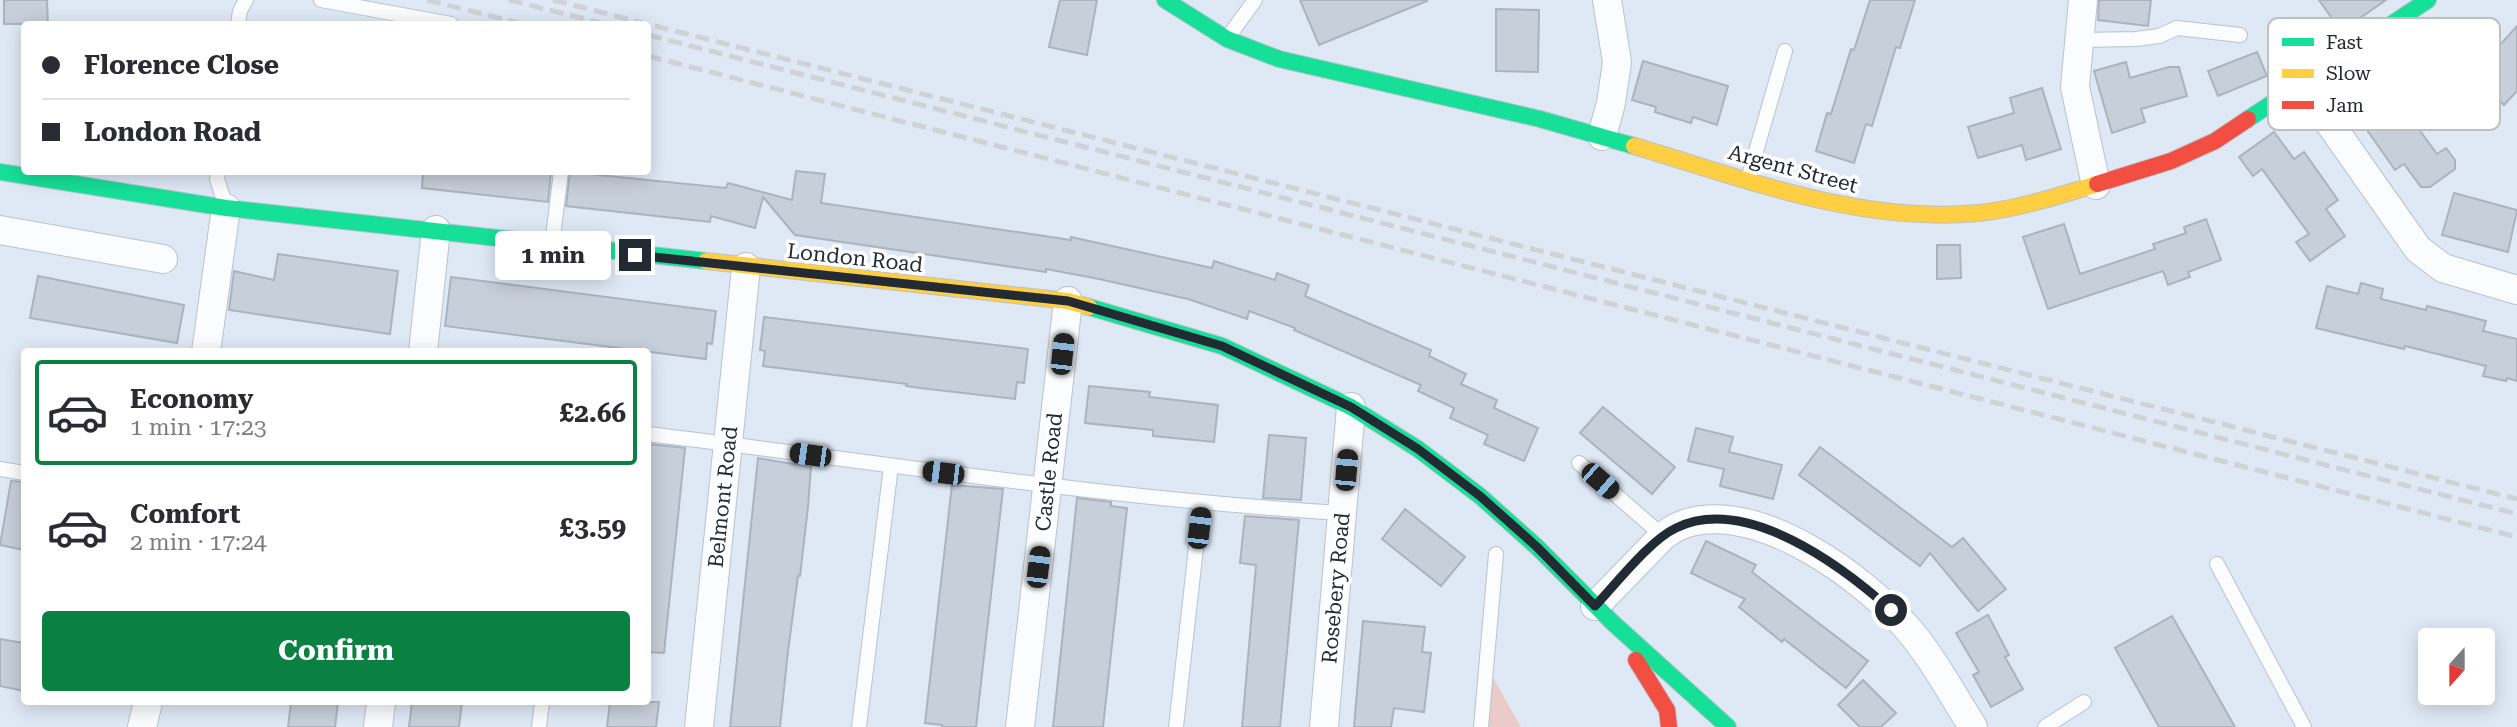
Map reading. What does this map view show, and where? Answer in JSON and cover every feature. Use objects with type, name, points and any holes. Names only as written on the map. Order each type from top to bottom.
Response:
[{"type":"street","name":"Argent Street","points":[[1165,0],[1227,39],[1279,59],[1541,119],[1836,205],[1907,214],[1978,213],[2038,202],[2096,185],[2171,161],[2215,141],[2268,107]]},
{"type":"street","points":[[1602,136],[1611,103],[1617,62],[1607,0]]},
{"type":"street","points":[[2083,0],[2075,87],[2096,185]]},
{"type":"street","name":"Argent Street","points":[[2401,18],[2428,0]]},
{"type":"street","points":[[2334,130],[2418,249],[2443,268],[2517,290]]},
{"type":"street","name":"London Road","points":[[0,172],[226,208],[1068,301],[1222,346],[1351,407],[1418,449],[1480,496],[1537,547],[1604,614],[1728,727]]},
{"type":"street","points":[[207,348],[226,208]]},
{"type":"street","points":[[0,230],[163,259]]},
{"type":"street","points":[[423,348],[436,230]]},
{"type":"street","name":"Belmont Road","points":[[699,727],[746,267]]},
{"type":"street","name":"Castle Road","points":[[1020,727],[1068,301]]},
{"type":"street","name":"Rosebery Road","points":[[1324,727],[1351,407]]},
{"type":"street","points":[[1604,614],[1663,536],[1692,521],[1745,523],[1789,539],[1829,560],[1871,593],[1908,629],[1924,649],[1973,727]]},
{"type":"street","name":"London Road","points":[[1604,614],[1668,719]]},
{"type":"street","points":[[142,727],[147,705]]},
{"type":"street","points":[[378,727],[381,705]]},
{"type":"lane","points":[[238,21],[246,0]]},
{"type":"lane","points":[[321,0],[434,21]]},
{"type":"lane","points":[[1227,39],[1255,0]]},
{"type":"lane","points":[[2079,40],[2136,39],[2159,36],[2177,28],[2241,35]]},
{"type":"lane","points":[[1747,180],[1785,51]]},
{"type":"lane","points":[[218,175],[226,208]]},
{"type":"lane","points":[[552,246],[561,175]]},
{"type":"lane","points":[[651,434],[1047,487],[1202,503],[1342,513]]},
{"type":"lane","points":[[1579,463],[1663,536]]},
{"type":"lane","points":[[859,727],[891,466]]},
{"type":"lane","points":[[0,469],[21,472]]},
{"type":"lane","points":[[1176,727],[1202,503]]},
{"type":"lane","points":[[1481,727],[1496,554]]},
{"type":"lane","points":[[2217,564],[2304,727]]},
{"type":"lane","points":[[2045,727],[2084,702]]},
{"type":"lane","points":[[539,727],[542,705]]},
{"type":"lane","name":"London Road","points":[[1668,719],[1678,727]]},
{"type":"shaded area","points":[[1491,674],[1521,727],[1487,727]]},
{"type":"building","points":[[4,0],[47,0],[48,21],[4,24]]},
{"type":"building","points":[[1060,0],[1097,0],[1087,55],[1049,47]]},
{"type":"building","points":[[1300,0],[1427,0],[1427,1],[1319,45]]},
{"type":"building","points":[[1870,0],[1915,0],[1900,48],[1896,47],[1872,126],[1866,124],[1854,163],[1816,151],[1827,113],[1831,114],[1851,49],[1854,50]]},
{"type":"building","points":[[2099,0],[2151,0],[2148,26],[2098,20]]},
{"type":"building","points":[[2319,0],[2386,0],[2360,18],[2332,18]]},
{"type":"building","points":[[1496,9],[1539,10],[1538,72],[1496,71]]},
{"type":"building","points":[[2517,26],[2517,91],[2504,105],[2500,101],[2500,45]]},
{"type":"building","points":[[2257,52],[2267,76],[2218,96],[2208,71]]},
{"type":"building","points":[[1643,61],[1728,86],[1717,125],[1693,117],[1691,123],[1674,118],[1655,112],[1656,107],[1632,100]]},
{"type":"building","points":[[2126,62],[2130,78],[2169,67],[2179,67],[2187,96],[2141,109],[2145,122],[2112,133],[2094,71]]},
{"type":"building","points":[[2042,88],[2061,149],[2026,160],[2022,145],[1978,158],[1968,127],[2014,113],[2010,98]]},
{"type":"building","points":[[2367,130],[2419,130],[2437,154],[2446,148],[2455,160],[2455,169],[2430,187],[2421,187],[2404,164],[2395,170]]},
{"type":"building","points":[[2274,132],[2294,159],[2304,152],[2338,200],[2326,209],[2345,236],[2310,261],[2296,242],[2309,234],[2262,169],[2253,176],[2239,157]]},
{"type":"building","points":[[796,171],[825,174],[821,203],[1071,240],[1071,237],[1212,268],[1214,261],[1275,280],[1277,273],[1309,285],[1305,296],[1431,350],[1429,356],[1466,374],[1461,384],[1497,400],[1494,408],[1538,428],[1524,461],[1484,444],[1488,435],[1450,418],[1454,408],[1418,391],[1421,385],[1294,330],[1295,328],[1249,311],[1247,319],[1188,299],[1046,269],[1046,272],[795,235],[763,197],[755,228],[711,216],[710,222],[566,206],[570,175],[599,175],[726,188],[728,183],[792,200]]},
{"type":"building","points":[[423,175],[551,175],[548,202],[422,188]]},
{"type":"building","points":[[2454,193],[2517,210],[2508,252],[2442,235]]},
{"type":"building","points":[[2206,219],[2221,260],[2188,272],[2190,277],[2168,285],[2163,271],[2048,309],[2023,237],[2064,224],[2080,274],[2155,249],[2153,244],[2186,233],[2184,227]]},
{"type":"building","points":[[1937,245],[1960,245],[1961,278],[1937,279]]},
{"type":"building","points":[[278,254],[398,271],[390,334],[229,310],[234,271],[274,280]]},
{"type":"building","points":[[38,276],[184,305],[177,343],[30,318]]},
{"type":"building","points":[[451,277],[716,311],[712,344],[707,343],[706,359],[651,352],[651,348],[619,348],[445,326]]},
{"type":"building","points":[[2361,283],[2383,289],[2381,299],[2426,310],[2427,306],[2486,321],[2483,331],[2517,339],[2517,381],[2483,376],[2486,366],[2316,328],[2327,286],[2358,294]]},
{"type":"building","points":[[764,317],[1028,349],[1024,383],[1017,382],[1015,399],[763,366],[765,351],[760,350]]},
{"type":"building","points":[[1089,386],[1150,392],[1149,397],[1218,405],[1214,442],[1153,436],[1153,430],[1085,423]]},
{"type":"building","points":[[1603,407],[1675,467],[1652,494],[1580,433]]},
{"type":"building","points":[[1696,428],[1733,437],[1729,452],[1782,465],[1773,499],[1720,486],[1724,469],[1688,461]]},
{"type":"building","points":[[1269,435],[1306,438],[1301,500],[1263,498]]},
{"type":"building","points":[[651,444],[685,448],[664,653],[651,652]]},
{"type":"building","points":[[1820,447],[1952,547],[1963,538],[2006,589],[1978,611],[1930,553],[1920,566],[1799,475]]},
{"type":"building","points":[[758,458],[811,467],[808,507],[780,727],[730,727]]},
{"type":"building","points":[[11,481],[21,482],[21,549],[0,545]]},
{"type":"building","points":[[952,485],[1003,489],[976,727],[942,727],[925,723]]},
{"type":"building","points":[[1077,498],[1111,502],[1111,506],[1127,508],[1103,727],[1053,727]]},
{"type":"building","points":[[1405,509],[1465,557],[1441,586],[1382,539]]},
{"type":"building","points":[[1245,516],[1299,520],[1280,727],[1242,727],[1256,565],[1240,563]]},
{"type":"building","points":[[1706,541],[1756,565],[1752,572],[1868,661],[1846,688],[1739,607],[1745,599],[1691,573]]},
{"type":"building","points":[[1988,615],[2009,655],[2005,657],[2023,689],[1991,707],[1973,675],[1979,672],[1956,633]]},
{"type":"building","points":[[2172,616],[2235,727],[2159,727],[2115,648]]},
{"type":"building","points":[[1363,621],[1425,627],[1422,652],[1431,653],[1424,712],[1394,708],[1391,727],[1354,727]]},
{"type":"building","points":[[0,639],[21,642],[21,690],[0,686]]},
{"type":"building","points":[[1863,680],[1896,713],[1881,727],[1860,727],[1838,705]]},
{"type":"building","points":[[651,702],[659,702],[656,727],[607,727],[610,705],[651,705]]},
{"type":"building","points":[[291,705],[338,705],[335,727],[288,727]]},
{"type":"building","points":[[412,705],[462,705],[459,727],[409,727]]},
{"type":"railway","points":[[427,0],[511,21]]},
{"type":"railway","points":[[509,0],[593,21]]},
{"type":"railway","points":[[553,0],[636,21]]},
{"type":"railway","points":[[651,25],[2517,499]]},
{"type":"railway","points":[[651,36],[2517,514]]},
{"type":"railway","points":[[651,57],[2517,537]]},
{"type":"traffic: fast","points":[[1165,0],[1227,39],[1279,59],[1540,119],[1634,146]]},
{"type":"traffic: fast","points":[[2401,18],[2428,0]]},
{"type":"traffic: fast","points":[[2248,119],[2268,106]]},
{"type":"traffic: fast","points":[[0,172],[226,208],[706,261]]},
{"type":"traffic: fast","points":[[1089,307],[1222,346],[1351,407],[1418,449],[1480,496],[1537,547],[1612,622],[1728,727]]},
{"type":"traffic: slow","points":[[1634,146],[1803,196],[1890,212],[1934,215],[1993,211],[2038,202],[2097,184]]},
{"type":"traffic: slow","points":[[706,261],[1068,301],[1089,307]]},
{"type":"traffic: jam","points":[[2097,184],[2171,161],[2215,141],[2248,119]]},
{"type":"traffic: jam","points":[[1636,660],[1667,710],[1669,727]]},
{"type":"route","points":[[635,255],[1068,301],[1222,346],[1351,407],[1418,449],[1480,496],[1537,547],[1595,606],[1663,536],[1692,521],[1720,520],[1745,523],[1767,530],[1810,549],[1829,560],[1891,610]]}]
